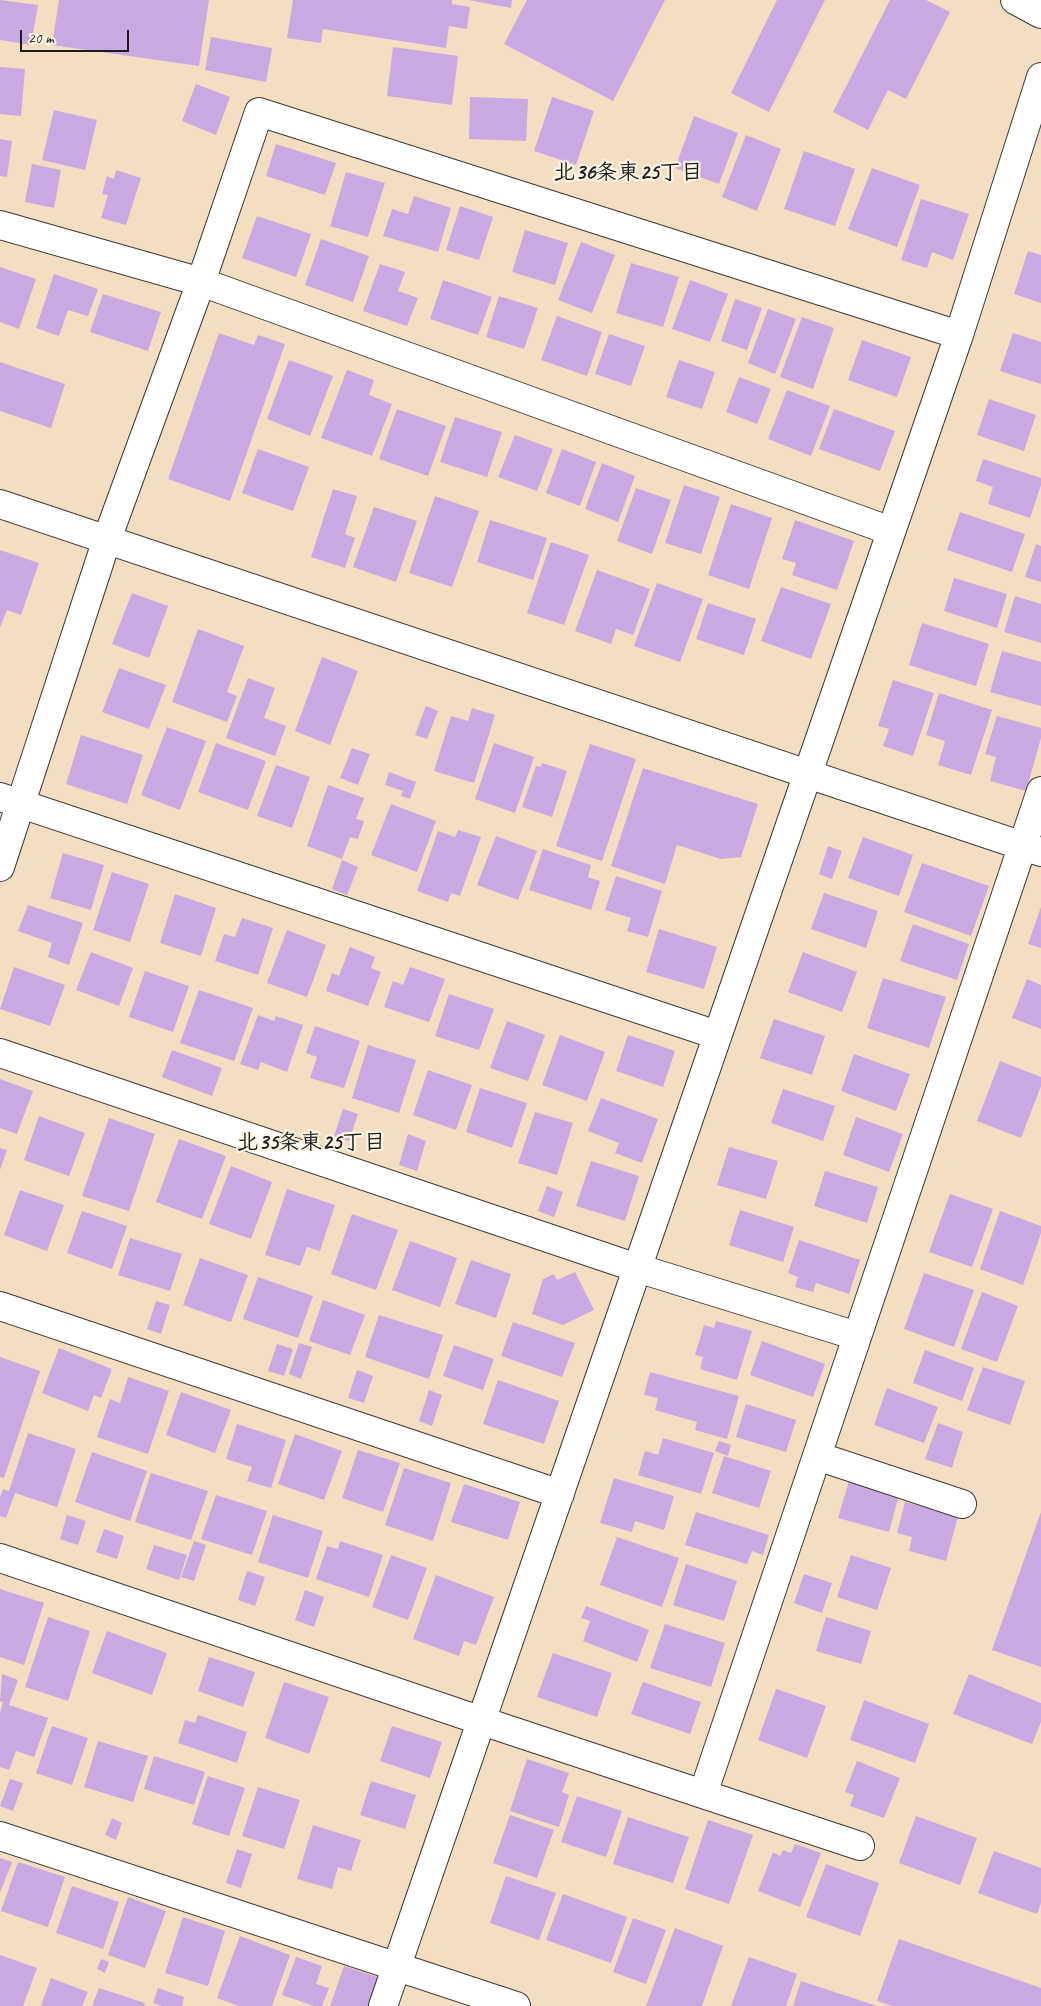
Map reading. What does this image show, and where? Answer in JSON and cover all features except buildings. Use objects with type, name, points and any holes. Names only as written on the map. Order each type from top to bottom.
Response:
[{"type":"street","points":[[1015,0],[1041,14]]},
{"type":"street","points":[[383,2006],[959,335],[1041,77]]},
{"type":"street","points":[[0,867],[11,801],[201,282],[259,112],[959,335]]},
{"type":"street","points":[[0,225],[201,282],[891,531]]},
{"type":"street","points":[[0,504],[1032,849]]},
{"type":"street","points":[[703,1794],[857,1336],[1032,849],[1041,791]]},
{"type":"street","points":[[11,801],[717,1035]]},
{"type":"street","points":[[0,1053],[637,1268],[857,1336]]},
{"type":"street","points":[[0,1306],[560,1494]]},
{"type":"street","points":[[817,1456],[962,1504]]},
{"type":"street","points":[[0,1558],[482,1721],[860,1846]]},
{"type":"street","points":[[0,1836],[516,2006]]},
{"type":"district","name":"北36条東25丁目","points":[[628,173]]},
{"type":"district","name":"北35条東25丁目","points":[[311,1143]]}]
